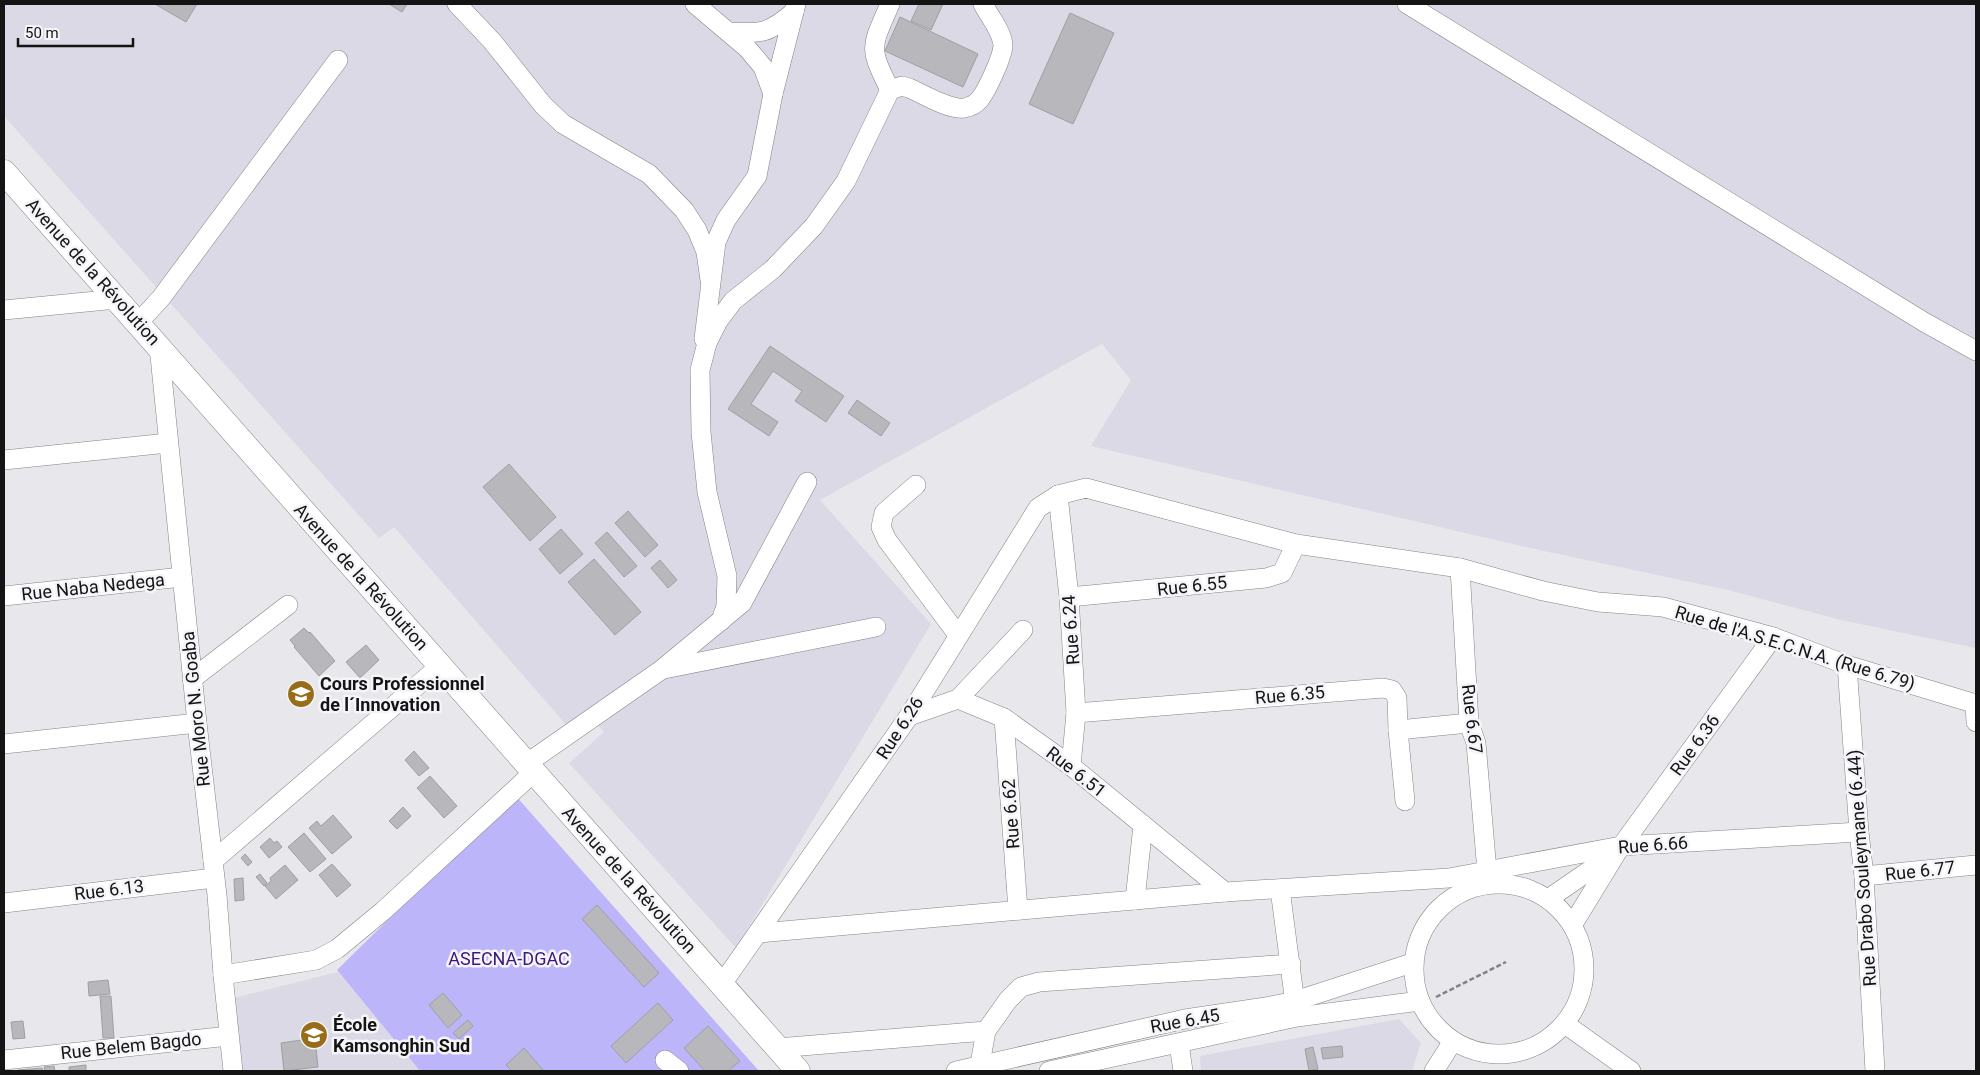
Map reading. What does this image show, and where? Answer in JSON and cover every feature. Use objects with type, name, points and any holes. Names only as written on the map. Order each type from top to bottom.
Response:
[{"type":"main road","name":"Avenue de la Révolution","points":[[4,172],[159,346],[298,507],[722,984],[786,1063]]},
{"type":"street","points":[[457,4],[492,41],[542,105],[563,124],[649,174],[684,210],[697,230],[706,252],[710,280]]},
{"type":"street","points":[[695,4],[747,48],[763,67],[774,94]]},
{"type":"street","points":[[890,4],[875,38],[873,48],[876,62],[890,90]]},
{"type":"street","points":[[700,370],[707,343],[718,321],[733,301],[773,269],[814,226],[846,182],[890,90],[902,86],[955,108],[965,108],[974,105],[980,98],[1002,54],[1003,45],[1001,36],[982,4]]},
{"type":"street","points":[[1407,4],[1924,322],[1976,351]]},
{"type":"street","points":[[729,32],[755,34],[768,31],[780,24],[795,8]]},
{"type":"street","points":[[721,621],[726,606],[727,576],[707,492],[701,432],[700,370],[710,280],[716,242],[726,220],[756,176],[795,8]]},
{"type":"street","points":[[138,323],[161,298],[338,60]]},
{"type":"street","points":[[4,310],[117,300]]},
{"type":"street","name":"Rue Moro N. Goaba","points":[[159,346],[192,679],[214,869],[233,1071]]},
{"type":"street","points":[[4,460],[168,443]]},
{"type":"street","points":[[223,975],[316,960],[337,948],[390,904],[530,768],[661,670],[742,603],[807,482]]},
{"type":"street","points":[[916,485],[884,513],[882,527],[887,540],[958,635]]},
{"type":"street","name":"Rue 6.26","points":[[722,984],[909,716],[1038,508],[1058,495],[1086,488]]},
{"type":"street","name":"Rue de l'A.S.E.C.N.A. (Rue 6.79)","points":[[1086,488],[1296,544],[1460,568],[1543,592],[1598,602],[1663,607],[1773,638],[1847,665],[1975,703]]},
{"type":"street","name":"Rue 6.24","points":[[1058,495],[1070,598],[1076,713],[1071,766]]},
{"type":"street","name":"Rue 6.55","points":[[1070,598],[1266,578],[1282,573],[1296,544]]},
{"type":"street","name":"Rue 6.67","points":[[1460,568],[1469,723],[1476,743],[1487,871]]},
{"type":"street","name":"Rue Naba Nedega","points":[[4,596],[182,577]]},
{"type":"street","points":[[192,679],[288,605]]},
{"type":"street","points":[[661,670],[876,626]]},
{"type":"street","points":[[909,716],[958,700],[1023,630]]},
{"type":"street","name":"Rue 6.36","points":[[1573,924],[1619,849],[1773,638]]},
{"type":"street","name":"Rue Drabo Souleymane (6.44)","points":[[1847,665],[1864,876],[1875,1071]]},
{"type":"street","points":[[214,869],[440,666]]},
{"type":"street","name":"Rue 6.35","points":[[1076,713],[1383,688],[1392,690],[1397,698],[1405,801]]},
{"type":"street","name":"Rue 6.51","points":[[958,700],[1004,718],[1071,766],[1225,892]]},
{"type":"street","points":[[1975,703],[1976,722]]},
{"type":"street","name":"Rue 6.62","points":[[1004,718],[1018,910]]},
{"type":"street","points":[[4,744],[197,722]]},
{"type":"street","points":[[1398,730],[1469,723]]},
{"type":"street","points":[[1134,900],[1143,825]]},
{"type":"street","name":"Rue 6.66","points":[[760,932],[1225,892],[1449,878],[1619,849],[1859,832]]},
{"type":"street","name":"Rue 6.36","points":[[1548,898],[1619,849]]},
{"type":"street","name":"Rue 6.77","points":[[1864,876],[1976,865]]},
{"type":"street","name":"Rue 6.13","points":[[4,903],[214,869]]},
{"type":"street","points":[[1489,884],[1512,884],[1533,890],[1548,898],[1573,924],[1581,943],[1585,971],[1579,999],[1565,1024],[1549,1039],[1506,1063],[1453,1042],[1434,1025],[1420,1003],[1412,962],[1418,941],[1434,914],[1457,894],[1489,884]]},
{"type":"street","points":[[1280,889],[1296,1009]]},
{"type":"street","name":"Rue 6.45","points":[[1049,1071],[1173,1045],[1296,1009],[1412,962]]},
{"type":"street","points":[[981,1068],[986,1031],[1008,1000],[1022,987],[1039,982],[1291,964]]},
{"type":"street","name":"Rue 6.45","points":[[956,1071],[981,1068],[1070,1044],[1185,1019],[1266,1007],[1296,1009],[1420,1003]]},
{"type":"street","points":[[1565,1024],[1631,1071]]},
{"type":"street","points":[[1160,1025],[1173,1045],[1182,1071]]},
{"type":"street","points":[[786,1063],[986,1031]]},
{"type":"street","name":"Rue Belem Bagdo","points":[[4,1060],[229,1036]]},
{"type":"street","points":[[1434,1071],[1453,1042]]},
{"type":"street","points":[[1070,1044],[1076,1066]]},
{"type":"path","points":[[1420,1003],[1506,962]]},
{"type":"shaded area","points":[[4,4],[1976,4],[1976,648],[1841,620],[1728,590],[1530,548],[1091,446],[1131,380],[1102,344],[820,500],[931,624],[736,948],[569,763],[604,732],[588,715],[569,728],[394,527],[379,538],[4,116]]},
{"type":"shaded area","name":"École Kamsonghin Sud","points":[[338,972],[420,1071],[243,1071],[234,998]]},
{"type":"shaded area","points":[[1399,1019],[1421,1043],[1412,1071],[1201,1071],[1200,1056]]},
{"type":"green space","name":"ASECNA-DGAC","points":[[515,795],[759,1071],[420,1071],[337,970]]},
{"type":"building","points":[[155,4],[197,4],[186,22]]},
{"type":"building","points":[[389,4],[407,4],[402,12]]},
{"type":"building","points":[[919,4],[943,4],[931,30],[911,21]]},
{"type":"building","points":[[1070,13],[1114,33],[1073,124],[1029,104]]},
{"type":"building","points":[[900,17],[978,54],[963,87],[885,51]]},
{"type":"building","points":[[770,346],[844,396],[826,422],[795,401],[802,391],[773,371],[751,404],[778,422],[769,436],[728,409]]},
{"type":"building","points":[[857,400],[890,423],[881,436],[848,413]]},
{"type":"building","points":[[509,464],[556,517],[530,541],[483,487]]},
{"type":"building","points":[[628,511],[658,545],[645,557],[615,523]]},
{"type":"building","points":[[561,529],[583,554],[560,574],[539,549]]},
{"type":"building","points":[[607,532],[637,566],[624,577],[595,543]]},
{"type":"building","points":[[594,559],[641,612],[615,635],[568,582]]},
{"type":"building","points":[[660,560],[677,580],[668,588],[651,568]]},
{"type":"building","points":[[304,628],[310,632],[335,661],[319,676],[290,640]]},
{"type":"building","points":[[366,645],[379,660],[360,678],[346,662]]},
{"type":"building","points":[[414,751],[429,768],[419,776],[405,760]]},
{"type":"building","points":[[430,776],[457,806],[444,818],[417,788]]},
{"type":"building","points":[[403,807],[411,816],[397,829],[389,821]]},
{"type":"building","points":[[333,815],[352,837],[332,854],[309,828],[317,821],[321,826]]},
{"type":"building","points":[[304,833],[326,859],[310,872],[288,847]]},
{"type":"building","points":[[270,838],[274,843],[277,841],[282,847],[269,858],[260,847]]},
{"type":"building","points":[[245,854],[252,862],[248,866],[241,858]]},
{"type":"building","points":[[332,864],[351,885],[337,897],[319,875]]},
{"type":"building","points":[[285,865],[298,880],[276,899],[265,886],[271,881],[270,878]]},
{"type":"building","points":[[260,874],[267,883],[264,886],[256,877]]},
{"type":"building","points":[[243,878],[244,900],[235,901],[234,879]]},
{"type":"building","points":[[597,905],[659,973],[644,987],[582,919]]},
{"type":"building","points":[[108,980],[110,994],[89,996],[88,982]]},
{"type":"building","points":[[443,993],[462,1015],[448,1028],[429,1005]]},
{"type":"building","points":[[100,996],[111,996],[114,1038],[103,1038]]},
{"type":"building","points":[[658,1003],[673,1020],[626,1063],[611,1046]]},
{"type":"building","points":[[468,1020],[473,1026],[459,1039],[453,1033]]},
{"type":"building","points":[[23,1021],[25,1038],[13,1039],[11,1022]]},
{"type":"building","points":[[708,1026],[740,1061],[728,1071],[705,1071],[684,1048]]},
{"type":"building","points":[[315,1038],[318,1067],[284,1071],[281,1043]]},
{"type":"building","points":[[1342,1046],[1343,1057],[1323,1059],[1321,1048]]},
{"type":"building","points":[[1313,1047],[1318,1069],[1309,1071],[1305,1049]]},
{"type":"building","points":[[524,1048],[544,1071],[512,1071],[506,1065]]},
{"type":"building","points":[[86,1065],[86,1071],[69,1071],[69,1067]]},
{"type":"building","points":[[54,1066],[55,1071],[45,1071],[44,1067]]},
{"type":"building","points":[[42,1068],[43,1071],[18,1071],[18,1070]]},
{"type":"place","name":"Cours Professionnel de l´Innovation","points":[[301,694]]},
{"type":"place","name":"École Kamsonghin Sud","points":[[314,1035]]}]
